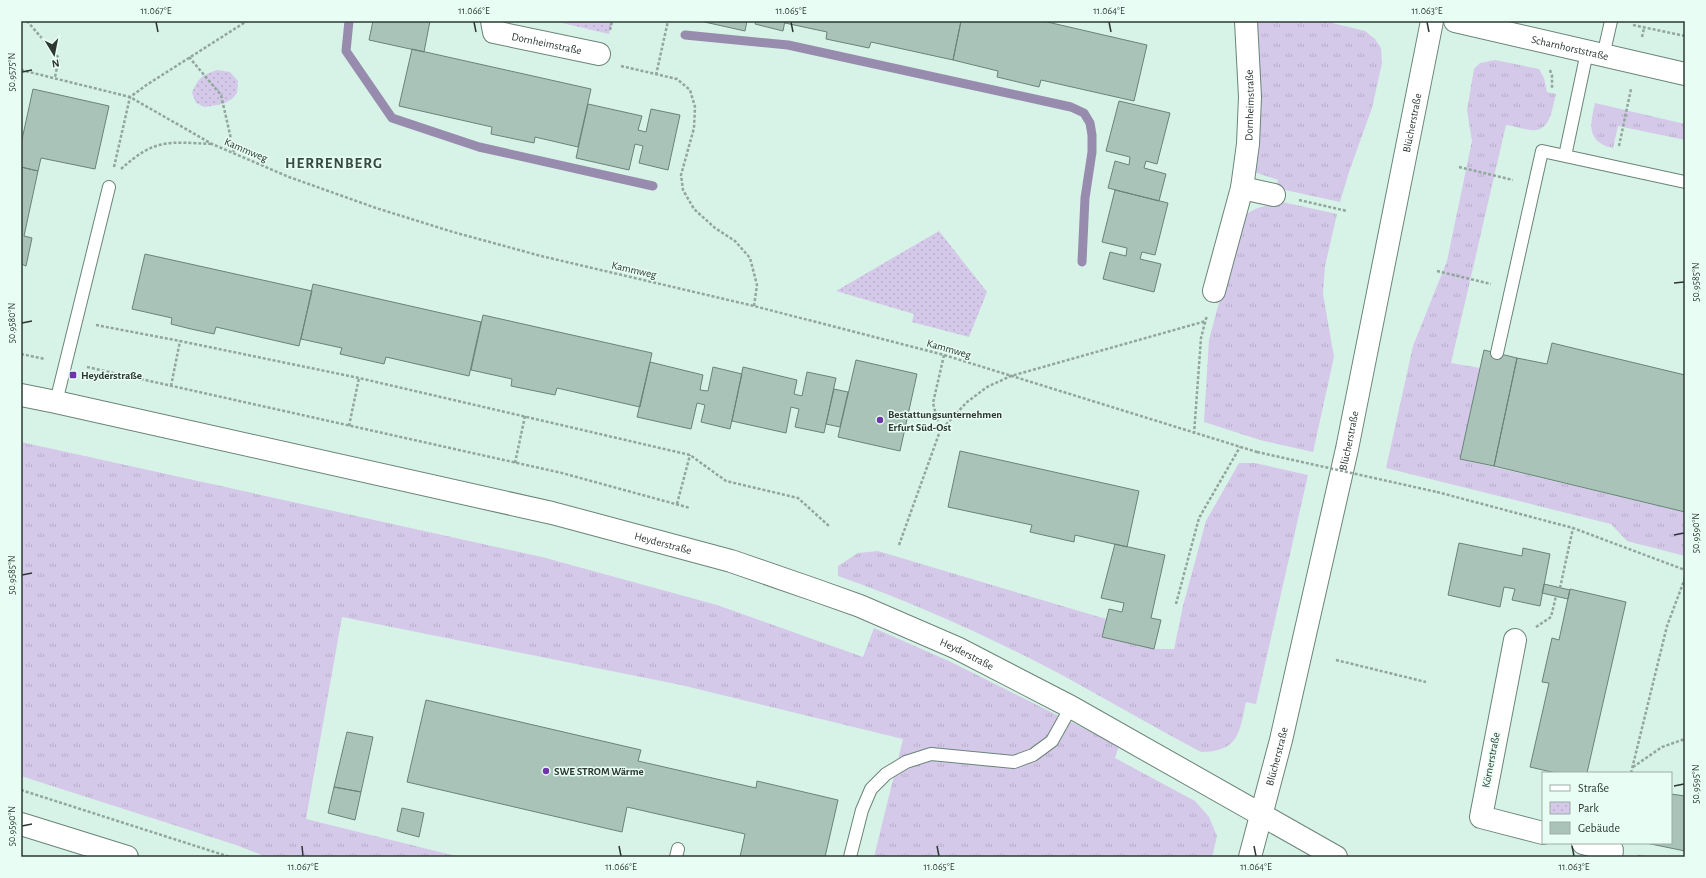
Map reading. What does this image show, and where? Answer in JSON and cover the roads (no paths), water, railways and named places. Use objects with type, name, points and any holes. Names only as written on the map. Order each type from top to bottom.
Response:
[{"type":"street","name":"Dornheimstraße","points":[[1214,290],[1242,188],[1248,144],[1250,97],[1246,21]]},
{"type":"street","name":"Blücherstraße","points":[[1250,857],[1281,740],[1348,450],[1432,21]]},
{"type":"street","name":"Scharnhorststraße","points":[[1455,21],[1685,74]]},
{"type":"street","name":"Dornheimstraße","points":[[493,27],[599,54]]},
{"type":"street","points":[[1242,188],[1274,195]]},
{"type":"street","name":"Heyderstraße","points":[[21,396],[56,402],[552,513],[731,561],[878,614],[958,648],[1071,707],[1261,813]]},
{"type":"street","name":"Körnerstraße","points":[[1514,640],[1480,817],[1542,833]]},
{"type":"street","points":[[1261,813],[1336,857]]},
{"type":"street","points":[[21,824],[127,857]]},
{"type":"street","points":[[1587,844],[1612,850],[1611,857]]},
{"type":"lane","points":[[1565,156],[1595,54],[1611,21]]},
{"type":"lane","points":[[1497,353],[1542,151],[1685,182]]},
{"type":"lane","points":[[56,402],[110,183]]},
{"type":"lane","points":[[850,857],[862,810],[870,789],[886,774],[906,762],[931,754],[1014,762],[1033,755],[1052,741],[1071,707]]},
{"type":"waterway","points":[[349,21],[346,51],[392,118],[479,147],[653,186]]},
{"type":"waterway","points":[[685,35],[788,45],[1071,107],[1084,113],[1090,123],[1092,152],[1085,198],[1082,262]]},
{"type":"place","name":"Heyderstraße","points":[[73,375]]},
{"type":"place","name":"Bestattungsunternehmen Erfurt Süd-Ost","points":[[880,420]]},
{"type":"place","name":"SWE STROM Wärme","points":[[546,771]]},
{"type":"district","name":"HERRENBERG","points":[[334,163]]}]
